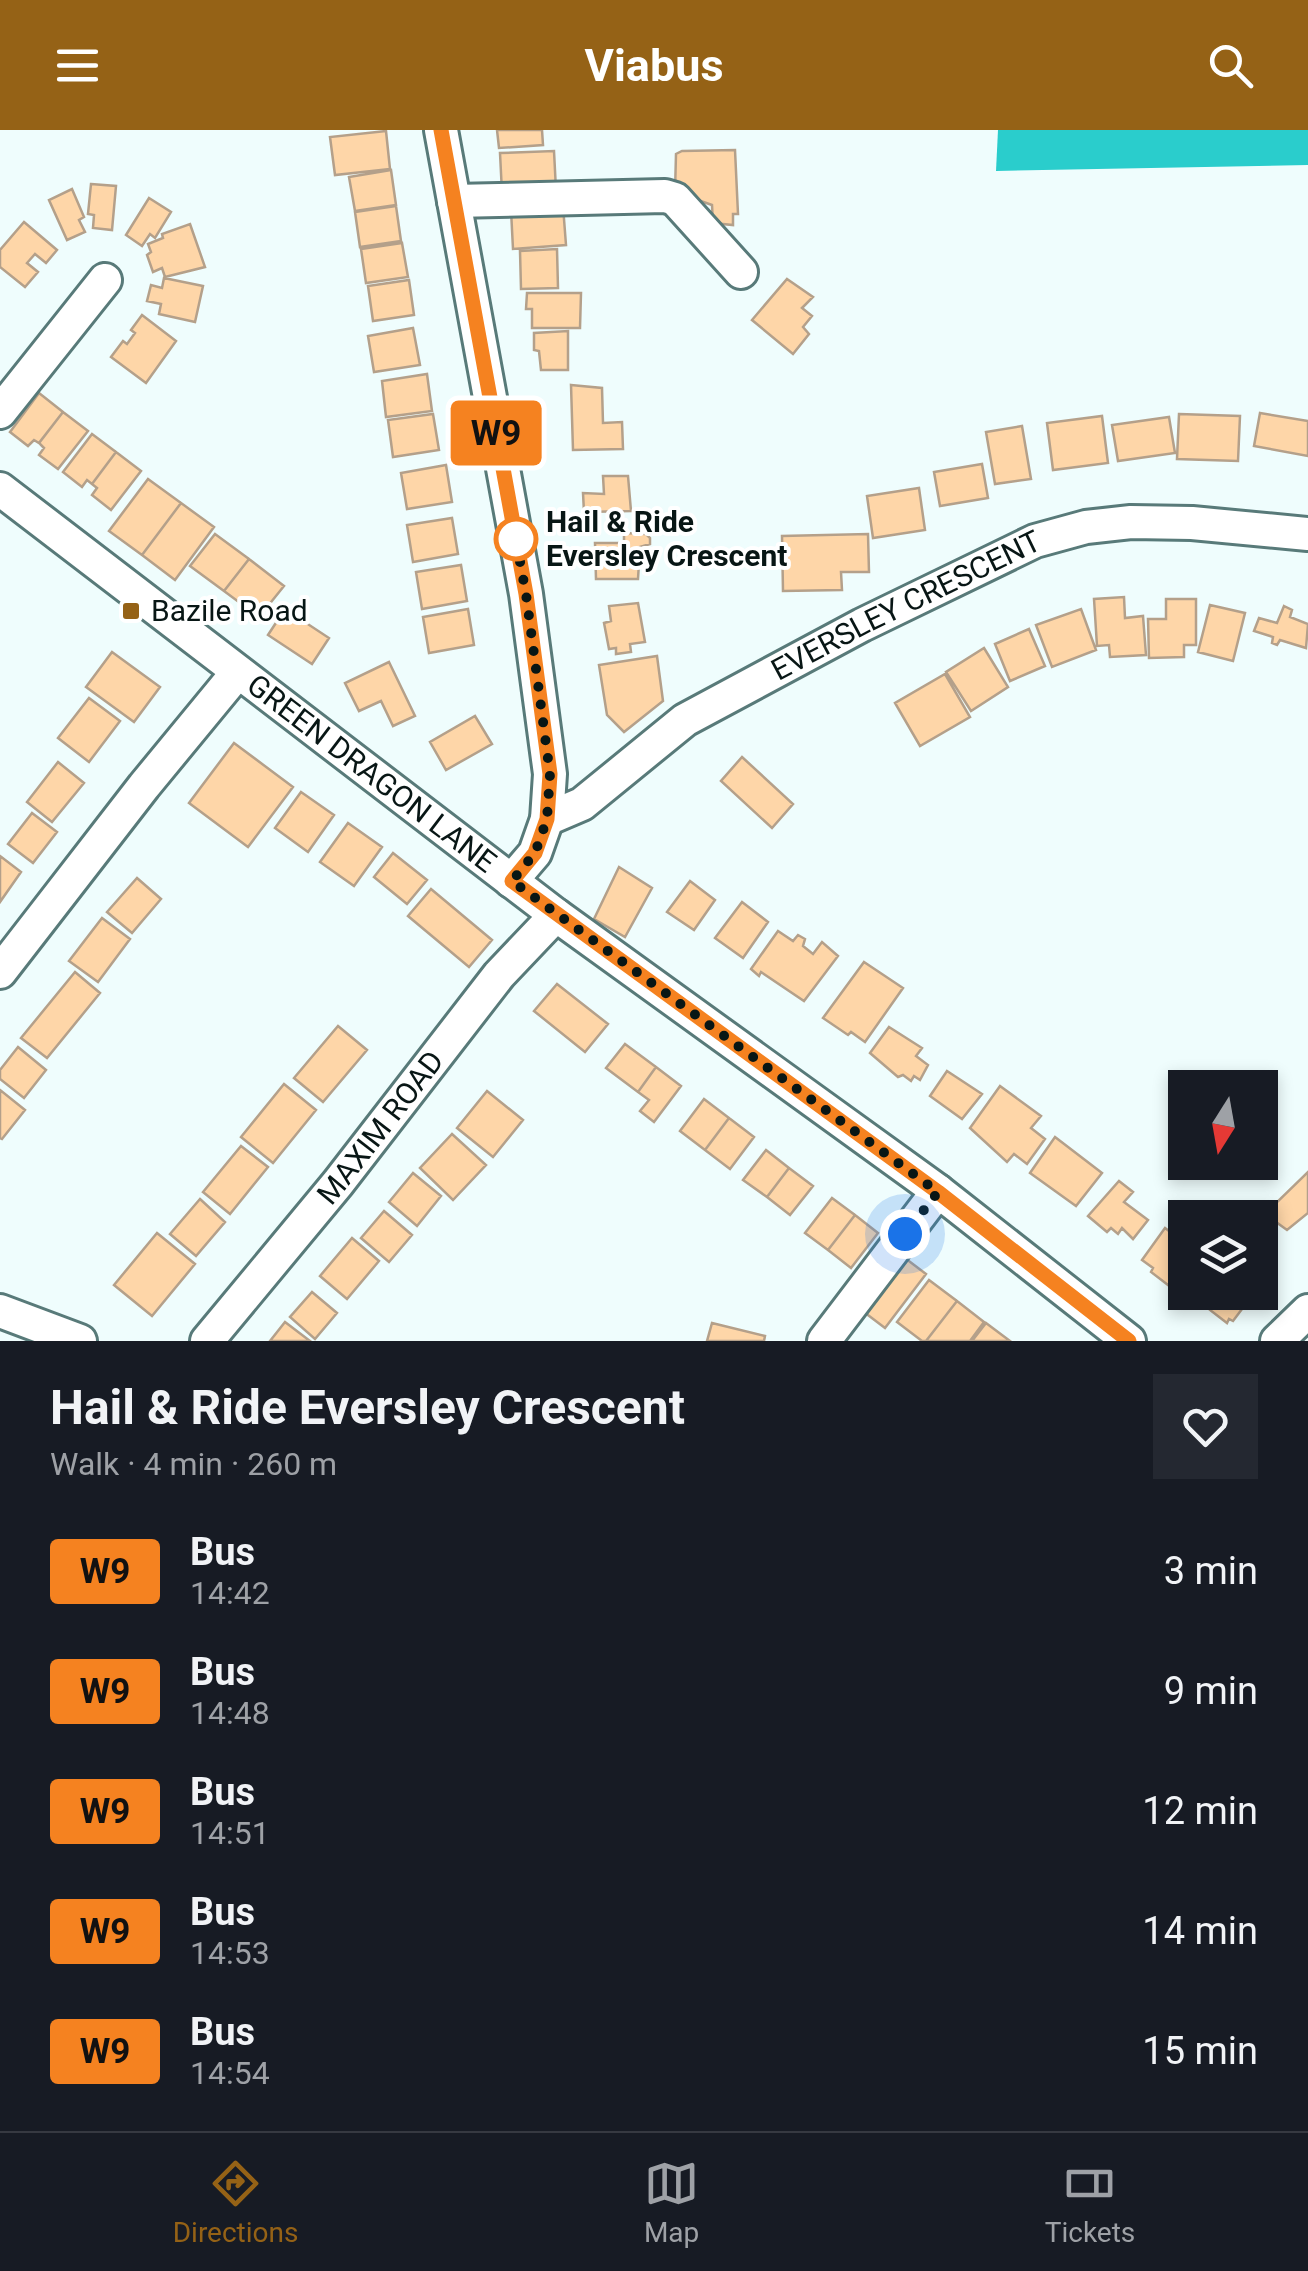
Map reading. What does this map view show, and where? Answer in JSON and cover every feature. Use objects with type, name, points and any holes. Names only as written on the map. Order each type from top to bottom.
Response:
[{"type":"street","points":[[441,130],[526,594],[550,774],[547,819],[535,853],[512,881]]},
{"type":"street","points":[[454,201],[665,196],[675,199],[741,272]]},
{"type":"street","points":[[0,412],[104,280]]},
{"type":"street","name":"GREEN DRAGON LANE","points":[[0,490],[556,915],[938,1192],[1129,1341]]},
{"type":"street","name":"EVERSLEY CRESCENT","points":[[547,819],[582,804],[685,720],[862,624],[1035,542],[1086,527],[1132,522],[1192,522],[1308,534]]},
{"type":"street","points":[[0,972],[237,672]]},
{"type":"street","name":"MAXIM ROAD","points":[[207,1341],[338,1183],[499,975],[556,915]]},
{"type":"street","points":[[824,1341],[938,1192]]},
{"type":"street","points":[[0,1311],[80,1341]]},
{"type":"street","points":[[1278,1341],[1308,1311]]},
{"type":"shaded area","points":[[998,130],[1308,130],[1308,165],[996,171]]},
{"type":"building","points":[[497,130],[542,130],[543,145],[499,148]]},
{"type":"building","points":[[386,131],[390,169],[335,175],[330,137]]},
{"type":"building","points":[[735,150],[738,214],[733,214],[733,225],[713,223],[712,205],[675,192],[676,154]]},
{"type":"building","points":[[554,151],[556,190],[502,193],[500,153]]},
{"type":"building","points":[[391,170],[396,205],[355,211],[349,177]]},
{"type":"building","points":[[91,184],[116,186],[112,230],[93,228],[94,215],[88,214]]},
{"type":"building","points":[[72,189],[84,217],[79,220],[85,232],[67,240],[49,200]]},
{"type":"building","points":[[149,198],[171,212],[155,238],[150,234],[142,246],[126,235]]},
{"type":"building","points":[[396,206],[401,241],[360,247],[355,212]]},
{"type":"building","points":[[563,206],[566,245],[513,249],[511,210]]},
{"type":"building","points":[[24,222],[57,250],[46,263],[35,254],[27,263],[38,272],[25,287],[0,267],[0,250]]},
{"type":"building","points":[[190,224],[205,267],[165,277],[162,268],[153,272],[148,244],[163,238],[162,234]]},
{"type":"building","points":[[402,243],[408,277],[366,283],[361,249]]},
{"type":"building","points":[[557,249],[558,288],[521,289],[520,251]]},
{"type":"building","points":[[164,278],[203,286],[195,322],[159,314],[161,304],[147,301],[151,285],[162,288]]},
{"type":"building","points":[[787,279],[813,297],[802,308],[812,316],[803,327],[809,334],[793,354],[752,320]]},
{"type":"building","points":[[409,280],[414,315],[373,321],[368,286]]},
{"type":"building","points":[[527,293],[581,293],[580,328],[532,328],[532,309],[526,309]]},
{"type":"building","points":[[142,315],[176,341],[146,383],[111,357],[123,341],[127,344]]},
{"type":"building","points":[[413,328],[420,365],[374,372],[368,336]]},
{"type":"building","points":[[568,331],[568,370],[541,370],[539,351],[534,350],[534,333]]},
{"type":"building","points":[[427,374],[432,411],[386,417],[382,381]]},
{"type":"building","points":[[571,385],[602,388],[603,423],[622,422],[623,449],[573,450]]},
{"type":"building","points":[[39,393],[63,412],[39,443],[34,440],[28,446],[10,432]]},
{"type":"building","points":[[63,412],[88,431],[58,469],[39,455],[44,448],[39,443]]},
{"type":"building","points":[[1260,413],[1308,421],[1308,456],[1254,446]]},
{"type":"building","points":[[433,414],[439,450],[393,457],[388,420]]},
{"type":"building","points":[[1179,414],[1240,416],[1238,461],[1177,459]]},
{"type":"building","points":[[1102,416],[1108,463],[1053,470],[1047,423]]},
{"type":"building","points":[[1169,417],[1175,453],[1118,461],[1112,425]]},
{"type":"building","points":[[1022,426],[1031,479],[995,484],[986,432]]},
{"type":"building","points":[[92,434],[116,452],[92,484],[87,480],[82,487],[63,472]]},
{"type":"building","points":[[116,452],[141,471],[111,510],[92,495],[97,488],[92,484]]},
{"type":"building","points":[[982,464],[988,498],[940,506],[934,472]]},
{"type":"building","points":[[446,465],[452,502],[407,509],[401,473]]},
{"type":"building","points":[[603,476],[628,476],[631,511],[584,512],[583,493],[604,494]]},
{"type":"building","points":[[148,479],[181,503],[142,555],[109,531]]},
{"type":"building","points":[[919,488],[925,530],[873,538],[867,496]]},
{"type":"building","points":[[181,503],[214,527],[175,580],[142,555]]},
{"type":"building","points":[[452,518],[458,554],[413,562],[407,525]]},
{"type":"building","points":[[624,533],[646,534],[650,538],[650,544],[640,547],[638,579],[596,579],[595,543],[624,543]]},
{"type":"building","points":[[215,534],[249,559],[224,591],[190,566]]},
{"type":"building","points":[[868,534],[869,572],[841,572],[842,590],[783,591],[782,536]]},
{"type":"building","points":[[249,559],[284,586],[259,617],[224,591]]},
{"type":"building","points":[[461,565],[467,601],[422,609],[416,572]]},
{"type":"building","points":[[1124,597],[1125,618],[1143,616],[1146,655],[1110,657],[1109,645],[1097,646],[1094,599]]},
{"type":"building","points":[[1166,599],[1196,599],[1196,645],[1184,645],[1184,657],[1149,658],[1148,619],[1166,619]]},
{"type":"building","points":[[638,603],[645,642],[630,644],[631,652],[616,654],[616,648],[609,649],[604,623],[611,621],[609,606]]},
{"type":"building","points":[[1210,605],[1245,613],[1233,661],[1198,652]]},
{"type":"building","points":[[1284,606],[1292,610],[1290,617],[1308,624],[1306,648],[1280,640],[1277,645],[1272,643],[1273,637],[1254,631],[1259,618],[1277,623]]},
{"type":"building","points":[[285,609],[329,638],[312,664],[268,635]]},
{"type":"building","points":[[468,609],[474,645],[429,653],[423,617]]},
{"type":"building","points":[[1081,609],[1096,650],[1052,667],[1036,625]]},
{"type":"building","points":[[1029,629],[1045,666],[1010,681],[995,644]]},
{"type":"building","points":[[984,648],[1008,687],[971,711],[946,672]]},
{"type":"building","points":[[112,652],[160,687],[134,722],[86,687]]},
{"type":"building","points":[[657,656],[663,701],[624,732],[607,715],[599,665]]},
{"type":"building","points":[[389,662],[415,716],[393,726],[381,701],[359,711],[345,683]]},
{"type":"building","points":[[945,674],[970,717],[920,746],[895,703]]},
{"type":"building","points":[[89,698],[120,721],[89,762],[58,738]]},
{"type":"building","points":[[475,716],[492,744],[446,770],[430,742]]},
{"type":"building","points":[[234,743],[293,787],[248,847],[189,803]]},
{"type":"building","points":[[742,757],[793,804],[772,828],[721,781]]},
{"type":"building","points":[[58,762],[84,783],[52,822],[27,802]]},
{"type":"building","points":[[301,792],[334,815],[308,852],[275,828]]},
{"type":"building","points":[[32,813],[57,832],[33,863],[8,844]]},
{"type":"building","points":[[348,823],[382,847],[354,886],[320,862]]},
{"type":"building","points":[[393,853],[427,880],[407,904],[374,877]]},
{"type":"building","points":[[0,856],[21,872],[0,902]]},
{"type":"building","points":[[619,867],[652,888],[625,937],[594,919]]},
{"type":"building","points":[[137,878],[161,899],[132,933],[107,912]]},
{"type":"building","points":[[690,881],[715,900],[694,930],[667,912]]},
{"type":"building","points":[[431,889],[492,940],[469,967],[408,916]]},
{"type":"building","points":[[742,902],[768,922],[743,958],[715,938]]},
{"type":"building","points":[[102,918],[130,939],[98,982],[69,961]]},
{"type":"building","points":[[778,931],[793,941],[798,935],[805,939],[803,946],[813,954],[822,942],[838,956],[804,1001],[751,969]]},
{"type":"building","points":[[864,962],[903,988],[865,1042],[823,1018]]},
{"type":"building","points":[[75,972],[100,993],[47,1058],[21,1038]]},
{"type":"building","points":[[557,984],[608,1024],[585,1052],[534,1011]]},
{"type":"building","points":[[338,1026],[367,1050],[323,1102],[294,1078]]},
{"type":"building","points":[[889,1027],[922,1048],[916,1056],[928,1065],[920,1080],[914,1076],[911,1081],[903,1075],[898,1077],[870,1053]]},
{"type":"building","points":[[625,1044],[656,1067],[638,1092],[606,1068]]},
{"type":"building","points":[[18,1047],[46,1070],[24,1098],[0,1079],[0,1070]]},
{"type":"building","points":[[656,1067],[681,1086],[654,1122],[640,1111],[649,1100],[638,1092]]},
{"type":"building","points":[[947,1071],[982,1094],[962,1119],[930,1096]]},
{"type":"building","points":[[284,1084],[316,1110],[273,1163],[241,1137]]},
{"type":"building","points":[[1000,1086],[1041,1116],[1031,1128],[1045,1139],[1027,1164],[1014,1154],[1007,1162],[970,1128]]},
{"type":"building","points":[[0,1090],[25,1110],[2,1139],[0,1138]]},
{"type":"building","points":[[487,1091],[523,1120],[493,1157],[457,1128]]},
{"type":"building","points":[[704,1099],[729,1118],[705,1150],[680,1131]]},
{"type":"building","points":[[729,1118],[754,1137],[730,1169],[705,1150]]},
{"type":"building","points":[[452,1134],[486,1165],[453,1200],[420,1168]]},
{"type":"building","points":[[1055,1137],[1102,1173],[1076,1206],[1030,1173]]},
{"type":"building","points":[[241,1146],[268,1167],[230,1214],[203,1192]]},
{"type":"building","points":[[766,1150],[789,1168],[767,1197],[743,1180]]},
{"type":"building","points":[[789,1168],[813,1186],[790,1215],[767,1197]]},
{"type":"building","points":[[1308,1172],[1308,1213],[1287,1230],[1278,1223],[1278,1201]]},
{"type":"building","points":[[413,1173],[441,1196],[417,1226],[389,1202]]},
{"type":"building","points":[[1119,1181],[1133,1192],[1124,1202],[1148,1220],[1133,1239],[1122,1228],[1118,1234],[1111,1228],[1107,1232],[1088,1216]]},
{"type":"building","points":[[832,1198],[855,1215],[828,1250],[805,1233]]},
{"type":"building","points":[[200,1199],[225,1222],[196,1256],[170,1234]]},
{"type":"building","points":[[384,1211],[412,1235],[389,1262],[361,1238]]},
{"type":"building","points":[[855,1215],[878,1233],[851,1268],[828,1250]]},
{"type":"building","points":[[1165,1228],[1168,1230],[1168,1285],[1142,1260]]},
{"type":"building","points":[[157,1233],[195,1264],[152,1316],[114,1285]]},
{"type":"building","points":[[352,1238],[379,1261],[347,1299],[320,1276]]},
{"type":"building","points":[[901,1255],[926,1274],[885,1328],[860,1309]]},
{"type":"building","points":[[929,1280],[957,1301],[926,1341],[922,1341],[897,1322]]},
{"type":"building","points":[[312,1292],[337,1313],[315,1339],[290,1317]]},
{"type":"building","points":[[957,1301],[984,1322],[970,1341],[926,1341]]},
{"type":"building","points":[[1210,1310],[1241,1310],[1227,1323]]},
{"type":"building","points":[[285,1322],[310,1341],[270,1341]]},
{"type":"building","points":[[712,1323],[765,1336],[764,1341],[707,1341]]},
{"type":"building","points":[[986,1323],[1010,1341],[972,1341]]},
{"type":"bus line","name":"W9","points":[[441,130],[526,594],[550,774],[547,819],[535,853],[512,881],[938,1192],[1129,1341]]},
{"type":"place","name":"Hail & Ride Eversley Crescent","points":[[516,539]]},
{"type":"place","name":"Bazile Road","points":[[131,611]]},
{"type":"route","points":[[516,539],[513,524],[550,774],[547,819],[535,853],[512,881],[938,1192],[905,1234]]}]
